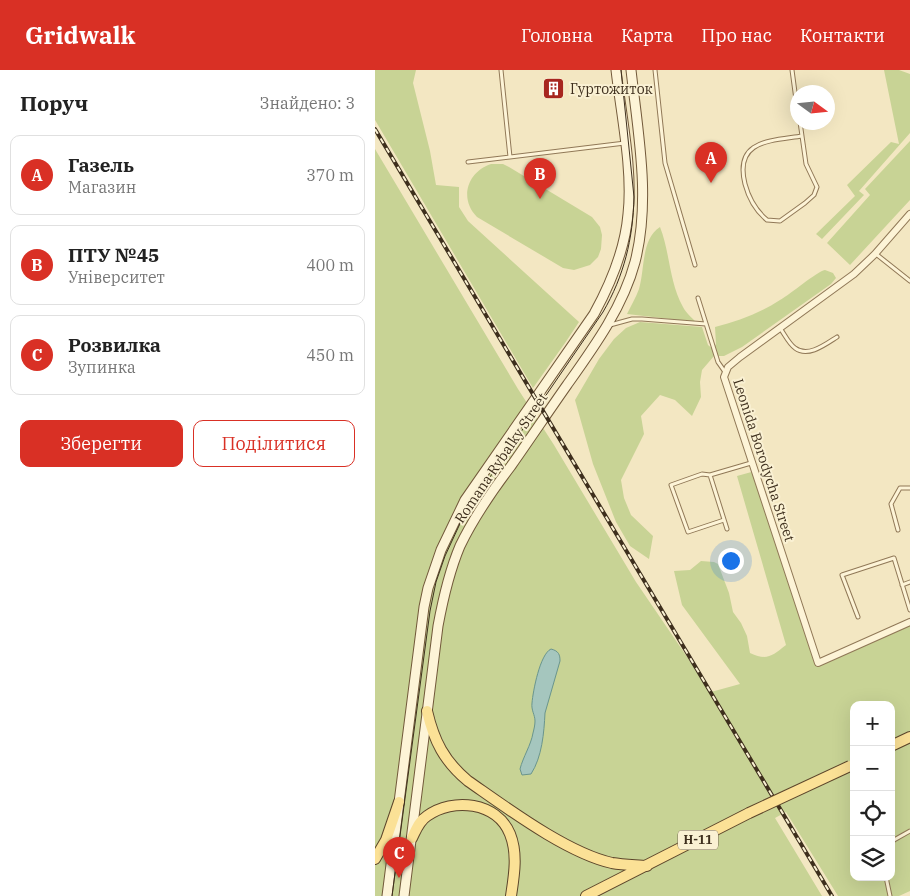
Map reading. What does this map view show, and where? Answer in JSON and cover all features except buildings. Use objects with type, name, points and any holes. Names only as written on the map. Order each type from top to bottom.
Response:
[{"type":"main road","name":"Romana Rybalky Street","points":[[387,896],[424,607],[435,568],[448,533],[465,500],[584,330],[610,283],[621,252],[628,215],[629,179],[616,70]]},
{"type":"main road","name":"Romana Rybalky Street","points":[[404,896],[427,711],[444,595],[461,545],[490,495],[607,326],[628,282],[639,244],[643,205],[639,140],[631,70]]},
{"type":"main road","points":[[427,711],[431,729],[441,752],[459,773],[476,786],[569,846],[596,858],[647,866]]},
{"type":"main road","points":[[895,744],[910,737]]},
{"type":"main road","name":"Н-11","points":[[586,896],[600,892],[749,813],[850,766]]},
{"type":"main road","points":[[375,859],[386,840],[399,802]]},
{"type":"main road","points":[[412,838],[418,825],[427,816],[443,807],[459,804],[489,811],[501,820],[510,834],[514,847],[515,871],[511,896]]},
{"type":"street","name":"Leonida Borodycha Street","points":[[910,214],[875,254],[854,274],[740,357],[728,367],[725,373],[726,385],[818,663],[910,622]]},
{"type":"lane","points":[[501,70],[510,157]]},
{"type":"lane","points":[[655,70],[665,163],[695,264]]},
{"type":"lane","points":[[792,70],[794,85]]},
{"type":"lane","points":[[801,130],[802,136],[806,164],[817,187],[814,195],[780,221],[767,220],[758,213],[752,204],[743,176],[743,166],[747,153],[759,144],[802,136]]},
{"type":"lane","points":[[468,162],[625,143]]},
{"type":"lane","points":[[875,254],[910,281]]},
{"type":"lane","points":[[698,298],[718,362],[725,373]]},
{"type":"lane","points":[[607,326],[633,319],[706,324]]},
{"type":"lane","points":[[780,328],[794,347],[806,352],[824,345],[837,337]]},
{"type":"lane","points":[[724,520],[688,532],[671,485],[702,474],[710,476],[752,463]]},
{"type":"lane","points":[[710,476],[727,529]]},
{"type":"lane","points":[[898,530],[891,504],[900,488],[910,488]]},
{"type":"lane","points":[[858,617],[842,575],[894,558],[910,610]]},
{"type":"lane","points":[[902,584],[910,582]]},
{"type":"lane","points":[[895,839],[910,831]]},
{"type":"lane","points":[[887,881],[890,896]]},
{"type":"green space","points":[[375,70],[416,70],[413,83],[430,151],[436,185],[459,187],[459,207],[468,221],[579,322],[533,388],[375,120]]},
{"type":"green space","points":[[884,70],[899,70],[910,74],[910,133],[859,191],[864,195],[822,239],[816,234],[855,196],[847,185],[891,142],[899,144]]},
{"type":"green space","points":[[910,141],[910,200],[850,265],[827,243],[870,195],[865,189]]},
{"type":"green space","points":[[375,149],[636,582],[711,692],[740,684],[682,605],[674,571],[690,570],[701,561],[718,564],[729,593],[733,612],[747,636],[750,653],[765,657],[777,652],[786,645],[737,476],[755,471],[818,663],[910,622],[910,891],[899,896],[838,896],[786,812],[775,818],[822,896],[375,896]]},
{"type":"green space","points":[[491,164],[503,164],[509,167],[592,217],[600,227],[602,235],[601,249],[598,257],[590,265],[574,270],[563,268],[477,217],[471,210],[468,202],[468,187],[476,173]]},
{"type":"green space","points":[[660,227],[678,297],[683,307],[696,322],[627,314],[639,289],[650,239]]},
{"type":"green space","points":[[825,270],[833,273],[836,278],[831,284],[742,347],[724,356],[714,356],[702,370],[700,382],[701,397],[692,416],[675,400],[660,395],[641,416],[644,434],[621,480],[624,498],[631,515],[653,536],[649,559],[630,546],[616,522],[593,464],[575,400],[599,359],[614,339],[626,328],[640,322],[702,327],[708,345],[713,349],[716,344],[715,327],[765,309]]},
{"type":"water","points":[[551,649],[559,654],[560,661],[545,713],[540,753],[531,774],[522,775],[520,769],[535,726],[532,706],[536,682],[540,665],[547,652]]},
{"type":"tram line","points":[[392,896],[430,611],[436,582],[445,556],[464,515],[603,312],[617,285],[626,257],[632,228],[634,197],[621,70]]},
{"type":"railway","points":[[375,129],[832,896]]},
{"type":"place","name":"Гуртожиток","points":[[554,89]]},
{"type":"place","name":"Газель","points":[[711,183]]},
{"type":"place","name":"ПТУ №45","points":[[540,199]]},
{"type":"place","name":"Розвилка","points":[[399,878]]}]
